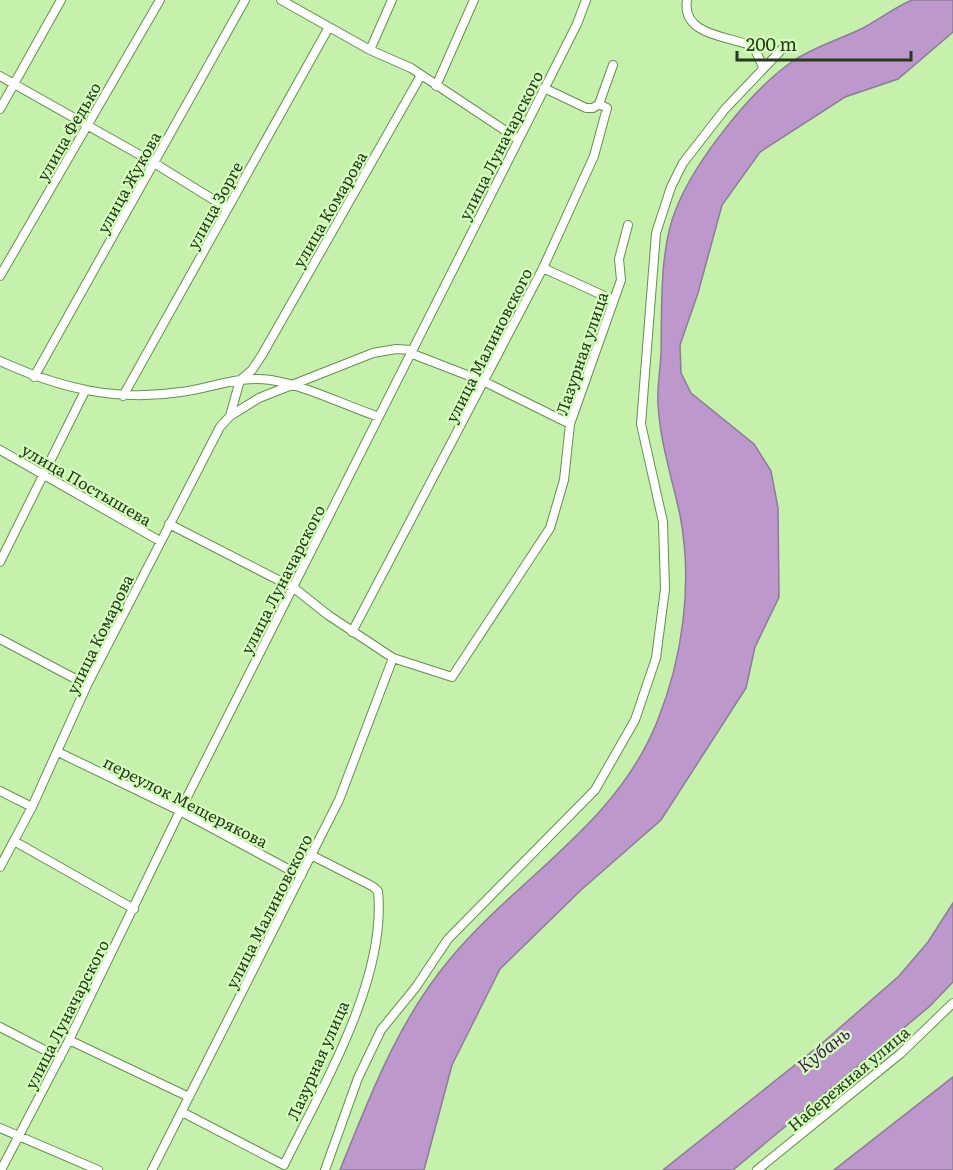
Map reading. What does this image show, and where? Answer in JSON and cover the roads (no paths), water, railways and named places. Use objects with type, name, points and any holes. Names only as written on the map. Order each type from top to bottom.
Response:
[{"type":"street","points":[[0,109],[61,0]]},
{"type":"street","name":"улица Федько","points":[[0,276],[160,0]]},
{"type":"street","name":"улица Жукова","points":[[34,377],[245,0]]},
{"type":"street","points":[[281,0],[370,50],[411,68],[420,77],[518,139]]},
{"type":"street","points":[[370,50],[392,0]]},
{"type":"street","points":[[436,87],[474,0]]},
{"type":"street","name":"улица Луначарского","points":[[1,1170],[69,1040],[180,811],[294,588],[586,0]]},
{"type":"street","points":[[687,0],[690,17],[700,29],[754,48],[763,67]]},
{"type":"street","name":"улица Зорге","points":[[123,396],[329,27]]},
{"type":"street","points":[[325,1170],[358,1078],[381,1030],[416,987],[448,939],[595,790],[635,720],[656,658],[665,589],[663,522],[641,424],[656,233],[670,187],[683,163],[701,138],[763,67],[786,45]]},
{"type":"street","name":"улица Малиновского","points":[[352,632],[543,268],[594,156],[607,108],[599,104],[614,64]]},
{"type":"street","points":[[0,76],[154,163],[227,208]]},
{"type":"street","name":"улица Комарова","points":[[230,416],[240,380],[252,370],[262,355],[420,77]]},
{"type":"street","points":[[544,88],[586,108],[593,108],[599,104]]},
{"type":"street","name":"Лазурная улица","points":[[452,676],[550,528],[564,480],[570,424],[621,280],[619,259],[628,225]]},
{"type":"street","points":[[543,268],[614,300]]},
{"type":"street","name":"улица Комарова","points":[[0,867],[32,807],[87,685],[220,427],[230,416],[259,398],[293,387],[373,353],[396,349],[411,351]]},
{"type":"street","points":[[411,351],[485,382],[570,424]]},
{"type":"street","points":[[0,361],[34,377],[85,391],[123,396],[175,393],[240,380],[271,380],[379,417]]},
{"type":"street","points":[[0,562],[85,391]]},
{"type":"street","name":"улица Постышева","points":[[0,450],[160,541]]},
{"type":"street","name":"улица Постышева","points":[[169,524],[294,588],[352,632],[393,658],[452,676]]},
{"type":"street","points":[[0,639],[87,685]]},
{"type":"street","name":"улица Малиновского","points":[[152,1170],[339,800],[393,658]]},
{"type":"street","name":"переулок Мещерякова","points":[[58,752],[180,811],[301,876]]},
{"type":"street","points":[[0,790],[32,807]]},
{"type":"street","points":[[14,841],[134,909]]},
{"type":"street","name":"Лазурная улица","points":[[182,1112],[284,1165],[344,1042],[375,957],[380,906],[378,891],[372,886],[311,855]]},
{"type":"street","name":"Набережная улица","points":[[757,1170],[900,1054],[953,1003]]},
{"type":"street","points":[[0,1027],[60,1058]]},
{"type":"street","points":[[69,1040],[189,1097]]},
{"type":"street","points":[[0,1128],[98,1170]]},
{"type":"water","points":[[912,0],[953,0],[953,32],[898,79],[845,97],[760,152],[722,205],[698,293],[680,345],[681,373],[691,393],[754,444],[771,471],[778,508],[779,597],[755,647],[746,688],[661,820],[581,890],[500,969],[452,1065],[424,1170],[340,1170],[400,1033],[432,983],[450,959],[477,930],[591,821],[616,791],[639,759],[666,698],[683,620],[686,567],[680,515],[661,432],[658,392],[664,261],[671,225],[685,190],[696,170],[726,128],[777,74],[801,56],[863,28]]},
{"type":"water","name":"Кубань","points":[[953,903],[953,982],[930,1006],[733,1170],[663,1170],[820,1045],[899,976],[928,942]]},
{"type":"water","points":[[953,1077],[953,1170],[834,1170]]}]
